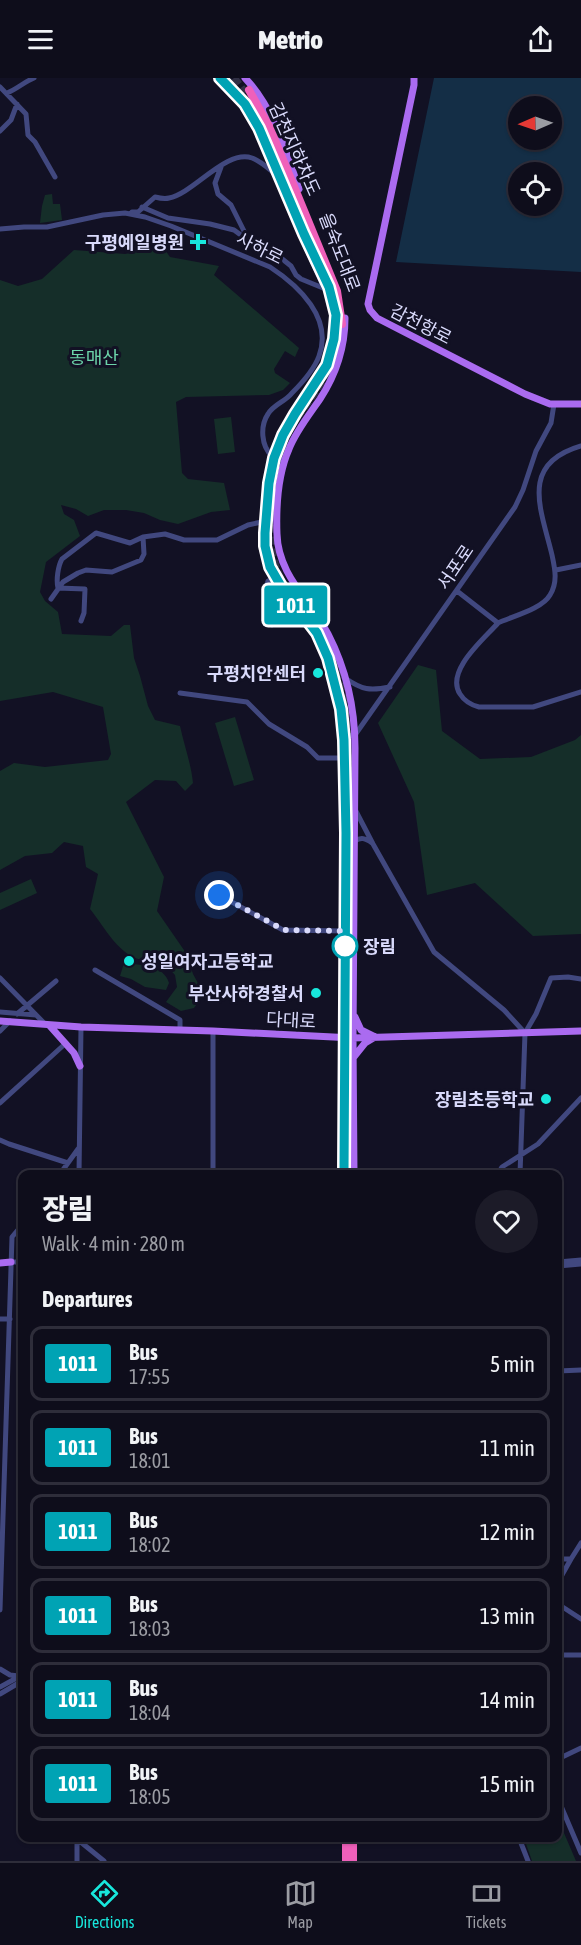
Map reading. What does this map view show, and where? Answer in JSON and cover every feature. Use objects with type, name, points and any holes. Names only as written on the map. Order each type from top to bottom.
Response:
[{"type":"highway","name":"감천지하차도","points":[[247,92],[270,128],[337,291],[340,324]]},
{"type":"highway","points":[[346,1842],[346,1861]]},
{"type":"highway","points":[[353,1842],[353,1861]]},
{"type":"main road","name":"을숙도대로","points":[[220,78],[251,113],[308,243],[342,300],[345,316],[345,332],[340,360],[328,385],[289,447],[278,495],[277,533],[281,560],[291,580],[327,633],[345,678],[353,708],[355,735],[354,1170]]},
{"type":"main road","name":"을숙도대로","points":[[245,78],[268,112],[329,275],[336,315],[332,350],[324,372],[301,404],[283,435],[274,458],[269,483],[265,546],[267,568],[317,633],[328,658],[341,709],[346,792],[344,1170]]},
{"type":"main road","name":"감천항로","points":[[414,78],[368,304],[370,310],[377,318],[525,394],[554,404],[581,404]]},
{"type":"main road","points":[[274,458],[278,495]]},
{"type":"main road","points":[[353,1014],[361,1030],[375,1037]]},
{"type":"main road","name":"다대로","points":[[0,1020],[81,1027],[353,1038],[581,1031]]},
{"type":"main road","points":[[344,1020],[340,1029],[327,1036],[337,1043],[344,1053]]},
{"type":"main road","points":[[47,1024],[66,1042],[80,1066]]},
{"type":"main road","points":[[353,1058],[365,1043],[375,1037]]},
{"type":"main road","points":[[0,1263],[11,1262]]},
{"type":"street","points":[[7,93],[34,78]]},
{"type":"street","points":[[0,87],[26,114],[28,135],[35,142],[55,177]]},
{"type":"street","points":[[0,131],[11,120],[17,104]]},
{"type":"street","points":[[125,213],[138,212],[155,197],[167,199],[176,195],[202,180],[221,165],[240,157],[252,158],[279,177]]},
{"type":"street","points":[[221,165],[215,183],[218,194],[231,205],[250,243]]},
{"type":"street","points":[[142,207],[168,218],[234,230],[264,252],[281,258],[301,279],[322,288],[305,244],[308,243]]},
{"type":"street","name":"사하로","points":[[0,229],[24,226],[46,227],[103,215],[125,213],[171,226],[270,267],[282,275],[298,289],[314,310],[319,321],[322,340],[318,359],[291,396],[273,407],[265,419],[262,432],[263,442],[274,458]]},
{"type":"street","name":"서포로","points":[[355,735],[515,507],[536,451],[551,423],[554,404]]},
{"type":"street","points":[[581,446],[557,455],[539,480],[538,497],[556,570],[555,585],[550,596],[542,605],[498,622],[459,667],[456,680],[458,692],[471,705],[533,707],[581,692]]},
{"type":"street","points":[[274,458],[285,461]]},
{"type":"street","points":[[58,588],[59,564],[62,559],[96,533],[130,543],[143,537],[165,534],[184,540],[217,540],[248,525],[266,521]]},
{"type":"street","points":[[51,599],[69,577],[86,570],[112,572],[137,562],[144,554],[143,537]]},
{"type":"street","points":[[556,570],[581,565]]},
{"type":"street","points":[[272,625],[263,595],[268,581],[276,578]]},
{"type":"street","points":[[58,588],[86,589],[81,621]]},
{"type":"street","points":[[457,591],[498,622]]},
{"type":"street","points":[[345,678],[365,689],[390,687]]},
{"type":"street","points":[[180,693],[247,702],[269,724],[307,747],[318,758],[345,758]]},
{"type":"street","points":[[344,736],[355,735]]},
{"type":"street","points":[[346,792],[434,952],[504,1010],[525,1033]]},
{"type":"street","points":[[355,841],[359,838],[366,839],[373,844]]},
{"type":"street","points":[[219,895],[284,930],[345,931]]},
{"type":"street","points":[[95,970],[180,1020],[180,1030]]},
{"type":"street","points":[[0,978],[47,1024]]},
{"type":"street","points":[[520,1170],[525,1033],[536,1014],[551,978],[581,979]]},
{"type":"street","points":[[17,1014],[56,981]]},
{"type":"street","points":[[0,1012],[36,1015]]},
{"type":"street","points":[[0,1031],[10,1022]]},
{"type":"street","points":[[79,1170],[81,1027]]},
{"type":"street","points":[[213,1031],[213,1170]]},
{"type":"street","points":[[0,1103],[66,1042]]},
{"type":"street","points":[[500,1170],[538,1144],[581,1098]]},
{"type":"street","points":[[0,1140],[68,1163]]},
{"type":"street","points":[[63,1170],[79,1148]]},
{"type":"street","points":[[0,1610],[12,1237],[18,1230]]},
{"type":"street","points":[[11,1262],[18,1263]]},
{"type":"street","points":[[562,1264],[581,1262]]},
{"type":"street","points":[[0,1319],[10,1319]]},
{"type":"street","points":[[562,1371],[581,1370]]},
{"type":"street","points":[[0,1376],[8,1376]]},
{"type":"street","points":[[562,1575],[581,1543]]},
{"type":"street","points":[[562,1559],[571,1558]]},
{"type":"street","points":[[562,1607],[581,1619]]},
{"type":"street","points":[[562,1654],[581,1655]]},
{"type":"street","points":[[0,1669],[18,1676]]},
{"type":"street","points":[[0,1691],[18,1680]]},
{"type":"street","points":[[562,1756],[581,1748]]},
{"type":"street","points":[[562,1808],[581,1853]]},
{"type":"street","points":[[77,1842],[77,1861]]},
{"type":"street","points":[[82,1842],[104,1861]]},
{"type":"street","points":[[521,1842],[528,1861]]},
{"type":"green space","points":[[52,194],[53,204],[60,204],[62,220],[40,223],[45,195]]},
{"type":"green space","name":"동매산","points":[[163,247],[170,257],[219,266],[214,275],[299,348],[295,357],[285,351],[274,369],[275,373],[290,383],[283,390],[269,395],[186,397],[176,402],[182,473],[188,479],[224,483],[230,510],[211,512],[178,524],[126,510],[104,510],[88,516],[76,509],[61,505],[64,514],[74,520],[80,536],[46,562],[40,592],[45,601],[58,612],[62,634],[111,636],[124,625],[130,625],[134,658],[148,706],[155,720],[180,726],[193,783],[185,791],[176,781],[155,780],[126,802],[164,877],[157,911],[186,953],[193,974],[204,994],[194,1008],[181,1011],[166,1002],[177,987],[175,975],[162,961],[139,959],[126,953],[114,942],[90,909],[98,874],[86,867],[83,846],[64,842],[52,853],[25,856],[0,870],[0,771],[14,763],[45,767],[108,760],[111,754],[103,707],[53,692],[0,701],[0,280],[18,286],[42,279],[74,250],[125,254]]},
{"type":"green space","points":[[231,417],[235,452],[218,454],[214,419]]},
{"type":"green space","points":[[418,665],[436,670],[442,731],[480,759],[531,757],[575,740],[581,735],[581,934],[533,936],[475,883],[427,895],[414,802],[378,723]]},
{"type":"green space","points":[[235,717],[254,780],[234,786],[215,723]]},
{"type":"green space","points":[[31,879],[37,893],[0,910],[0,893]]},
{"type":"green space","points":[[124,963],[157,969],[169,983],[166,990],[145,987],[120,976]]},
{"type":"green space","points":[[562,1828],[576,1861],[532,1861],[525,1842],[562,1842]]},
{"type":"water","points":[[434,78],[581,78],[581,272],[396,262]]},
{"type":"tunnel","points":[[234,78],[245,93]]},
{"type":"tunnel","points":[[309,618],[281,579],[273,558],[270,519],[272,498],[279,457],[285,439],[327,373],[338,337]]},
{"type":"tunnel","points":[[317,628],[335,665],[340,685],[348,748],[348,790]]},
{"type":"tunnel","points":[[350,1135],[351,797]]},
{"type":"tunnel","points":[[347,1129],[348,1170]]},
{"type":"bus line","name":"1011","points":[[220,78],[245,104],[259,128],[329,287],[336,315],[332,350],[324,372],[295,414],[274,458],[266,509],[265,546],[267,559],[274,575],[317,633],[328,658],[341,709],[346,792],[344,1170]]},
{"type":"place","name":"구평예일병원","points":[[198,242]]},
{"type":"place","name":"구평치안센터","points":[[318,673]]},
{"type":"place","name":"장림","points":[[345,946]]},
{"type":"place","name":"성일여자고등학교","points":[[129,961]]},
{"type":"place","name":"부산사하경찰서","points":[[316,993]]},
{"type":"place","name":"장림초등학교","points":[[546,1099]]},
{"type":"route","points":[[219,895],[284,930],[345,931],[345,946]]}]
